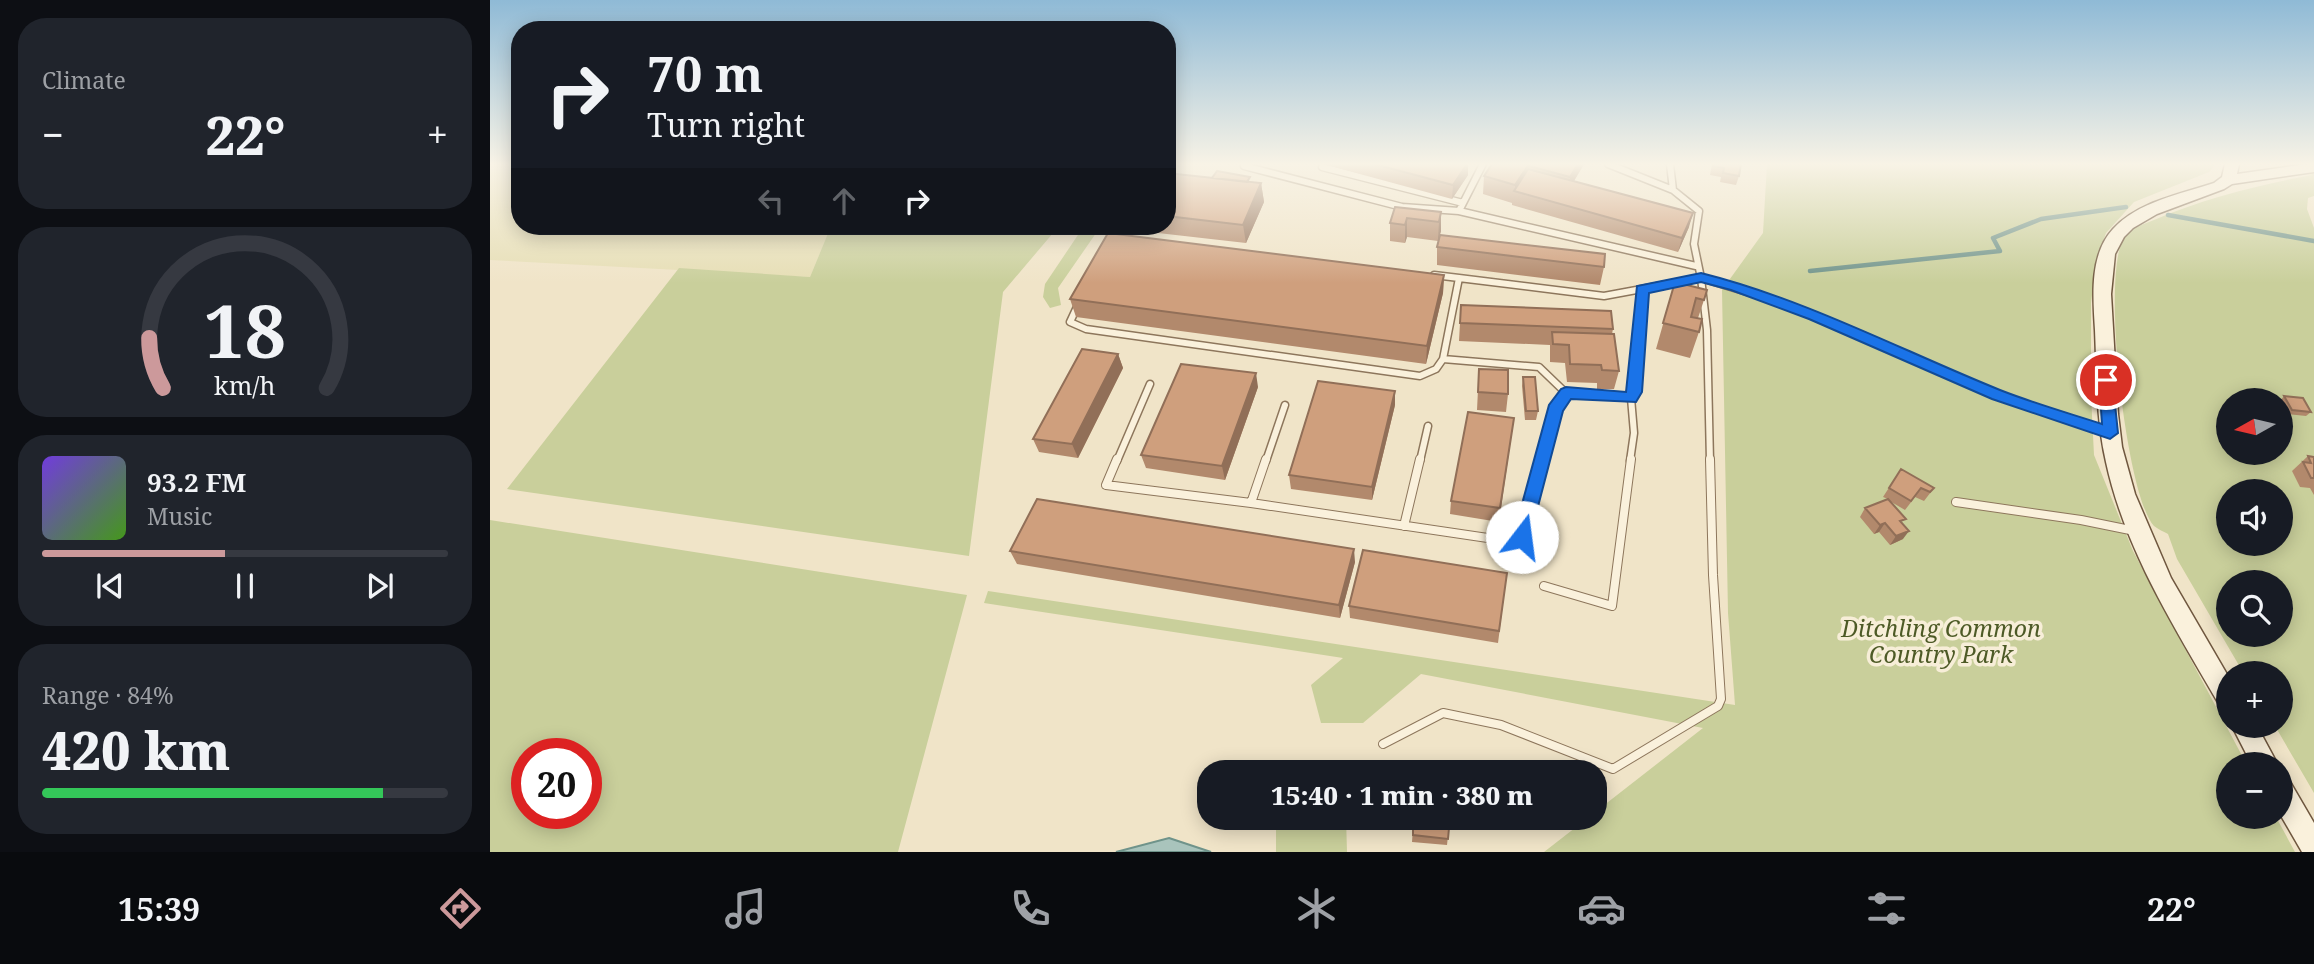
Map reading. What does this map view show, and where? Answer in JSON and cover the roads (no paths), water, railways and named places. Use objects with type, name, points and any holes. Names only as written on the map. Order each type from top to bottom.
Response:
[{"type":"street","points":[[2167,204],[2128,224],[2111,244],[2105,269],[2103,316],[2110,433],[2123,488],[2139,532],[2155,568],[2216,677]]},
{"type":"street","points":[[2293,812],[2314,848]]},
{"type":"lane","points":[[1393,204],[1459,211],[1696,266]]},
{"type":"lane","points":[[1459,211],[1463,204]]},
{"type":"lane","points":[[1382,744],[1443,713],[1501,725],[1613,769],[1718,706],[1721,699],[1713,575],[1707,330],[1693,230],[1699,211],[1690,204]]},
{"type":"lane","points":[[1432,275],[1604,296],[1701,278],[1734,286],[1814,316],[1997,395],[2110,433]]},
{"type":"lane","points":[[1081,299],[1070,322],[1086,329],[1420,376],[1436,369],[1443,359],[1459,278]]},
{"type":"lane","points":[[1544,586],[1612,606],[1634,433],[1631,398],[1634,392],[1642,289]]},
{"type":"lane","points":[[1443,359],[1539,367],[1566,393],[1631,398]]},
{"type":"lane","points":[[1150,384],[1106,485],[1251,503],[1508,541],[1522,537],[1555,410],[1566,393]]},
{"type":"lane","points":[[1251,503],[1285,405]]},
{"type":"lane","points":[[1404,526],[1428,426]]},
{"type":"lane","points":[[1956,502],[2081,520],[2139,532]]},
{"type":"water","points":[[1169,838],[1211,852],[1116,852]]},
{"type":"waterway","points":[[1810,271],[2000,251],[1993,238],[2041,219],[2126,207]]},
{"type":"waterway","points":[[2168,215],[2314,241]]},
{"type":"park label","name":"Ditchling Common Country Park","points":[[1941,641]]}]
